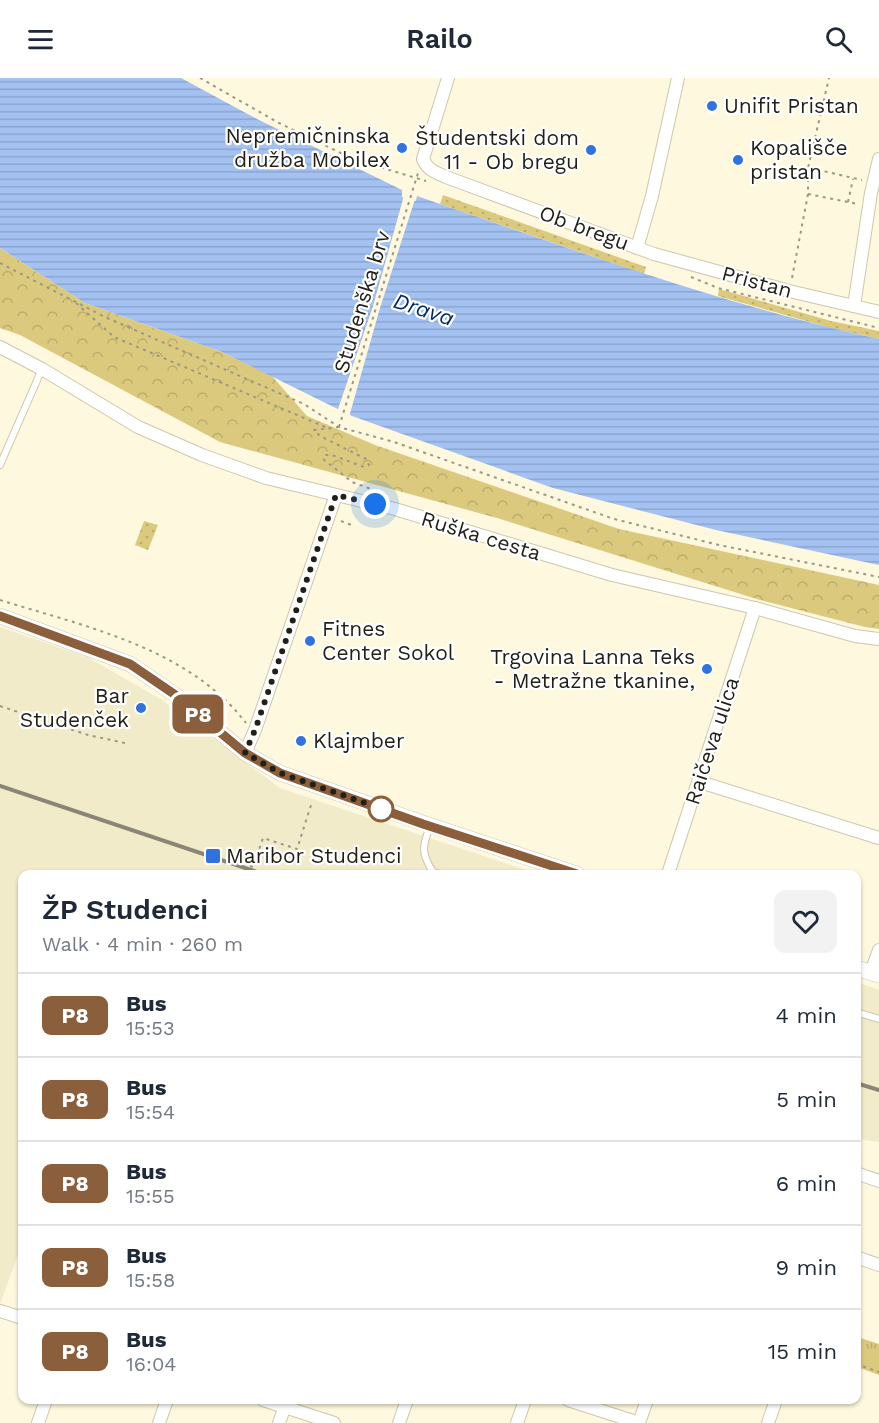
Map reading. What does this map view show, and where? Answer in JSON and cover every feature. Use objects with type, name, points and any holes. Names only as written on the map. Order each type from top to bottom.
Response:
[{"type":"street","name":"Ob bregu","points":[[448,78],[424,162],[432,170],[637,248],[652,196],[678,78]]},
{"type":"street","points":[[854,306],[879,159]]},
{"type":"street","name":"Pristan","points":[[637,248],[789,291],[879,312]]},
{"type":"street","name":"Ruška cesta","points":[[0,347],[42,369],[128,422],[202,455],[266,478],[396,509],[612,575],[755,608],[855,636],[879,639]]},
{"type":"street","points":[[245,753],[336,495]]},
{"type":"street","name":"Raičeva ulica","points":[[669,870],[755,608]]},
{"type":"street","points":[[0,616],[130,664],[174,694],[245,753],[280,773],[565,870]]},
{"type":"street","points":[[700,782],[879,838]]},
{"type":"street","points":[[869,972],[879,950]]},
{"type":"street","points":[[861,1175],[879,1181]]},
{"type":"street","points":[[861,1259],[879,1265]]},
{"type":"street","points":[[0,1311],[18,1317]]},
{"type":"street","points":[[38,1423],[45,1404]]},
{"type":"street","points":[[159,1423],[166,1404]]},
{"type":"street","points":[[278,1404],[334,1423]]},
{"type":"street","points":[[399,1423],[406,1404]]},
{"type":"street","points":[[517,1423],[524,1404]]},
{"type":"street","points":[[580,1404],[639,1423],[646,1404]]},
{"type":"street","points":[[768,1423],[775,1404]]},
{"type":"street","points":[[279,1423],[285,1406]]},
{"type":"lane","points":[[0,465],[42,369]]},
{"type":"lane","points":[[430,825],[423,852],[432,870]]},
{"type":"lane","points":[[861,1014],[879,1019]]},
{"type":"path","name":"Studenška brv","points":[[200,78],[279,123],[353,159],[416,178],[339,426]]},
{"type":"path","points":[[789,291],[808,194],[808,168],[829,78]]},
{"type":"path","points":[[808,168],[854,179],[873,194]]},
{"type":"path","points":[[848,201],[854,179]]},
{"type":"path","points":[[808,194],[848,201],[873,194]]},
{"type":"path","points":[[0,263],[105,317],[293,399],[339,426],[394,442],[614,519],[719,545],[879,577]]},
{"type":"path","points":[[683,274],[718,288],[879,328]]},
{"type":"path","points":[[74,301],[114,337],[330,429]]},
{"type":"path","points":[[339,426],[314,430],[320,436],[366,459],[369,465],[364,467],[332,455],[326,455],[323,459],[352,482],[378,492]]},
{"type":"path","points":[[329,518],[354,526]]},
{"type":"path","points":[[0,706],[88,735],[126,743]]},
{"type":"path","points":[[250,866],[253,867],[257,861],[263,838],[297,849],[312,802]]},
{"type":"path","points":[[861,1367],[879,1372]]},
{"type":"shaded area","points":[[0,627],[87,657],[162,700],[280,788],[526,870],[18,870],[18,1255],[0,1304]]},
{"type":"shaded area","points":[[861,984],[879,990],[879,1142],[861,1140]]},
{"type":"green space","points":[[443,195],[646,267],[644,274],[440,204]]},
{"type":"green space","points":[[0,248],[85,303],[222,352],[272,376],[307,416],[375,445],[619,529],[879,585],[879,629],[760,600],[497,518],[220,442],[20,335],[0,328]]},
{"type":"green space","points":[[719,289],[831,321],[879,331],[879,339],[718,296]]},
{"type":"green space","points":[[144,521],[158,525],[148,550],[135,545]]},
{"type":"green space","points":[[861,1338],[879,1344],[879,1375],[861,1368]]},
{"type":"water","name":"Drava","points":[[0,78],[181,78],[259,120],[402,190],[402,197],[416,201],[417,196],[712,295],[879,339],[879,565],[716,530],[553,488],[352,416],[222,352],[85,303],[0,248]]},
{"type":"pier","points":[[405,192],[414,197],[417,193],[380,308],[349,417],[337,412],[373,306]]},
{"type":"railway","points":[[0,786],[251,870]]},
{"type":"railway","points":[[861,1085],[879,1090]]},
{"type":"bus line","name":"P8","points":[[0,616],[130,664],[174,694],[245,753],[280,773],[423,824],[565,870]]},
{"type":"place","name":"Unifit Pristan","points":[[712,106]]},
{"type":"place","name":"Nepremičninska družba Mobilex","points":[[402,148]]},
{"type":"place","name":"Študentski dom 11 - Ob bregu","points":[[591,150]]},
{"type":"place","name":"Kopališče pristan","points":[[738,160]]},
{"type":"place","name":"Fitnes Center Sokol","points":[[310,641]]},
{"type":"place","name":"Trgovina Lanna Teks - Metražne tkanine,","points":[[707,669]]},
{"type":"place","name":"Bar Studenček","points":[[141,708]]},
{"type":"place","name":"Klajmber","points":[[301,741]]},
{"type":"place","name":"Maribor Studenci","points":[[213,856]]},
{"type":"route","points":[[375,504],[336,495],[245,753],[280,773],[385,810],[381,809]]}]
